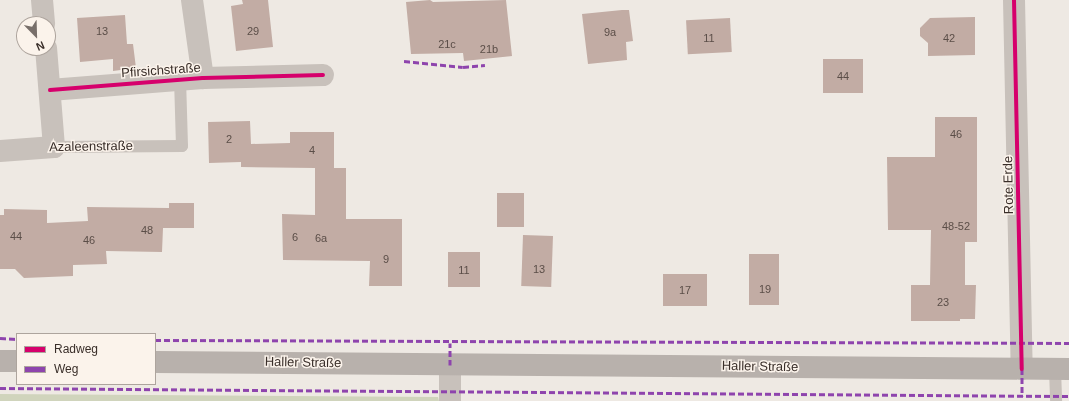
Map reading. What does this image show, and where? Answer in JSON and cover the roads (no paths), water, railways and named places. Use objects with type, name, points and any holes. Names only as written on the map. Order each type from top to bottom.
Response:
[{"type":"main road","points":[[0,361],[16,361]]},
{"type":"main road","name":"Haller Straße","points":[[156,362],[1062,369]]},
{"type":"street","points":[[42,0],[43,16]]},
{"type":"street","points":[[192,0],[202,78]]},
{"type":"street","name":"Rote Erde","points":[[1014,0],[1022,369]]},
{"type":"street","points":[[47,56],[54,147]]},
{"type":"street","name":"Pfirsichstraße","points":[[50,90],[202,78],[323,75]]},
{"type":"street","name":"Azaleenstraße","points":[[0,151],[54,147]]},
{"type":"street","points":[[450,365],[450,401]]},
{"type":"lane","name":"Azaleenstraße","points":[[54,147],[182,146],[180,80]]},
{"type":"lane","points":[[1056,401],[1062,369]]}]
